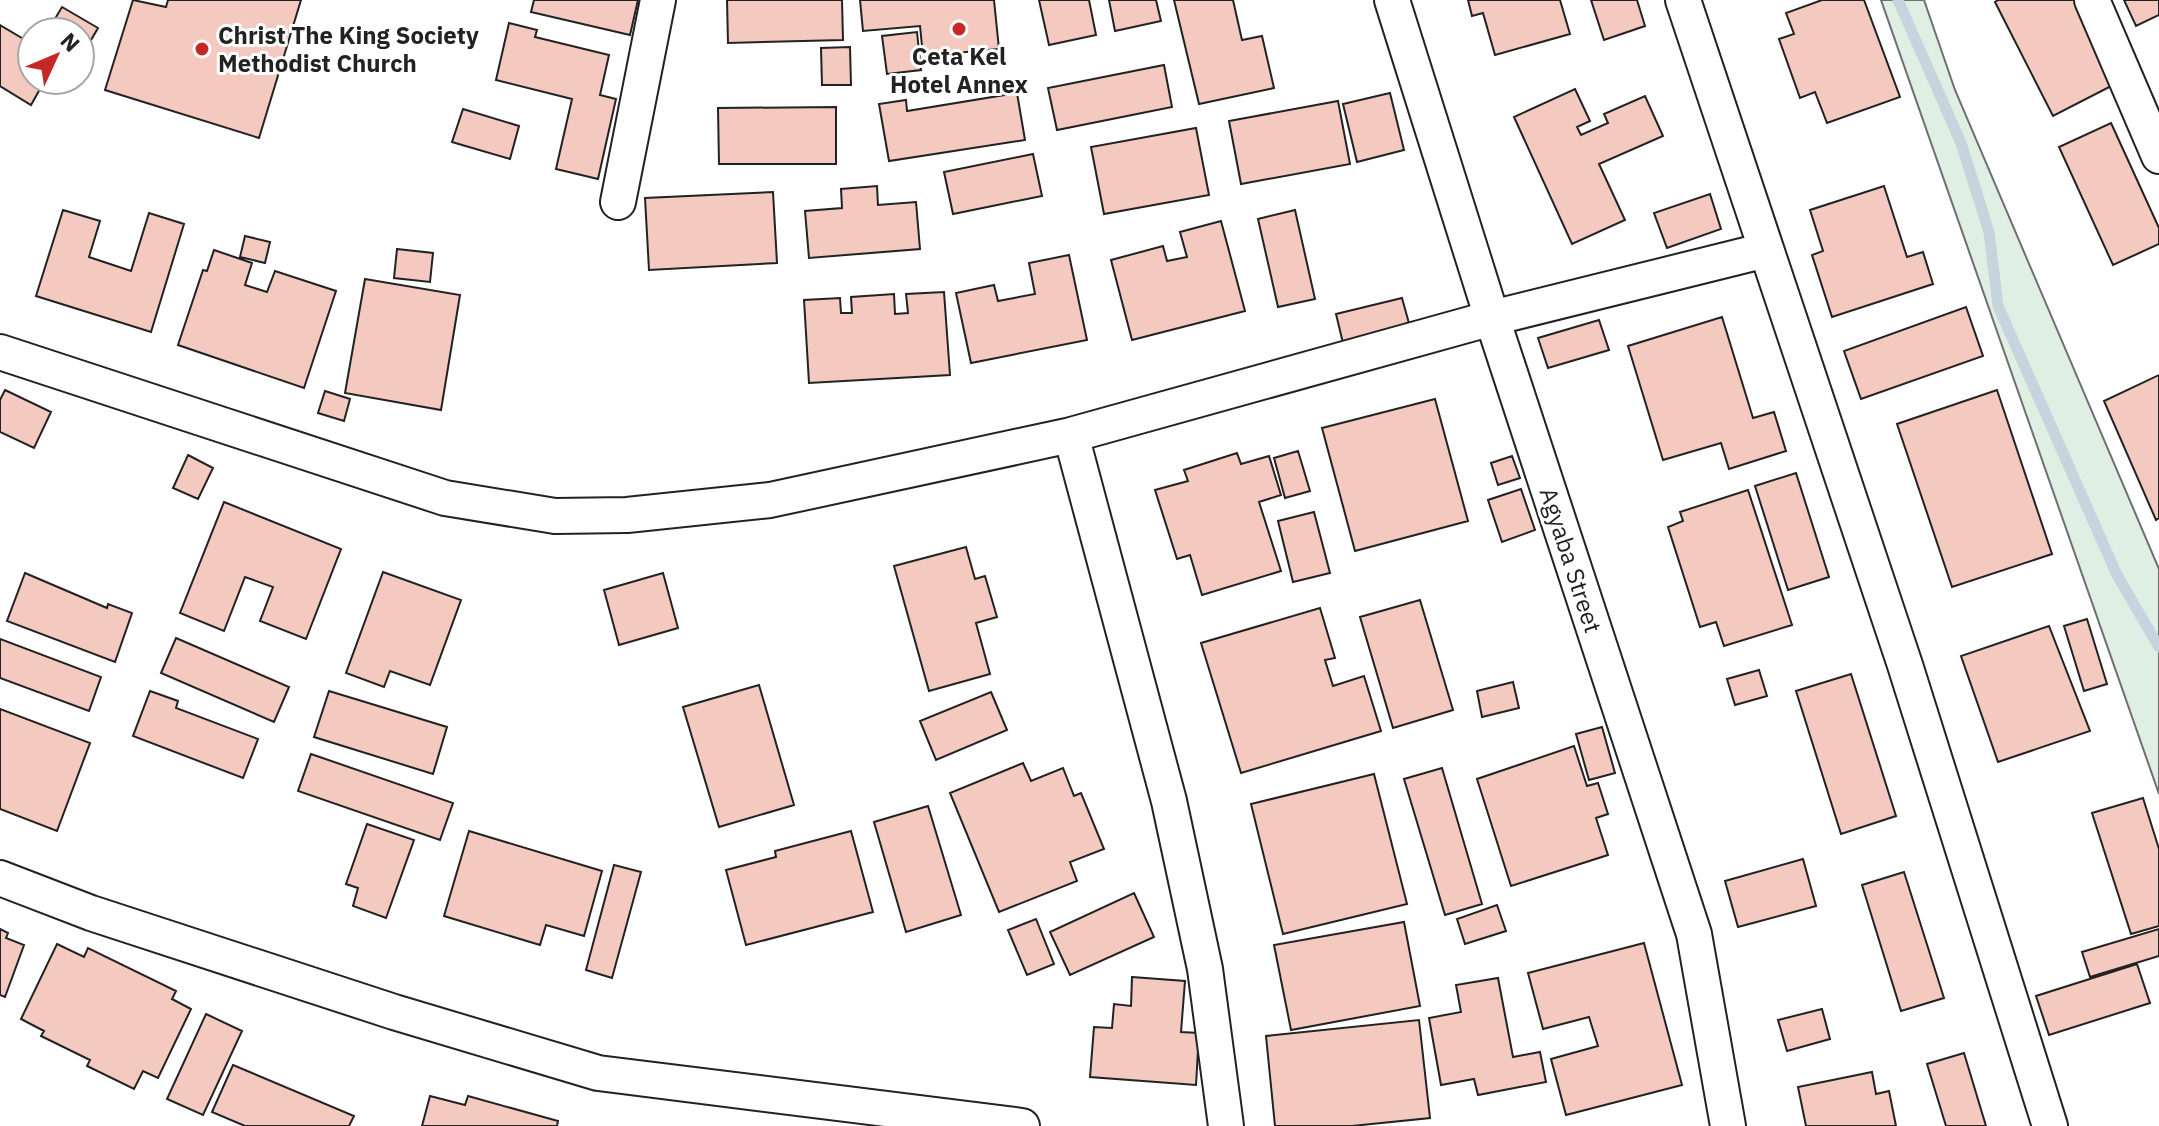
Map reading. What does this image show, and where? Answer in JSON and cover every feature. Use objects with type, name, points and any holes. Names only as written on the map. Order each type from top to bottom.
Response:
[{"type":"street","points":[[618,202],[658,0]]},
{"type":"street","name":"Agyaba Street","points":[[1392,0],[1492,318],[1694,934],[1728,1126]]},
{"type":"street","points":[[1683,0],[1910,680],[2050,1126]]},
{"type":"street","points":[[2092,0],[2159,156]]},
{"type":"street","points":[[0,352],[445,498],[555,516],[627,515],[770,500],[1071,435],[1492,318],[1766,250]]},
{"type":"street","points":[[1071,435],[1169,801],[1205,969],[1226,1126]]},
{"type":"street","points":[[0,878],[121,923],[598,1073],[1022,1126]]},
{"type":"green space","points":[[1881,0],[1924,0],[1955,90],[2159,569],[2159,794]]},
{"type":"building","name":"Christ The King Society Methodist Church","points":[[133,0],[166,7],[168,0],[301,0],[259,138],[105,90]]},
{"type":"building","points":[[534,0],[638,0],[630,35],[531,12]]},
{"type":"building","points":[[727,0],[842,0],[843,40],[728,43]]},
{"type":"building","name":"Ceta Kel Hotel Annex","points":[[860,0],[994,0],[999,49],[923,56],[920,26],[863,31]]},
{"type":"building","points":[[1039,0],[1089,0],[1096,35],[1049,45]]},
{"type":"building","points":[[1109,0],[1156,0],[1161,21],[1115,31]]},
{"type":"building","points":[[1174,0],[1233,0],[1242,40],[1262,36],[1274,88],[1199,104]]},
{"type":"building","points":[[1468,0],[1560,0],[1570,34],[1495,55],[1483,13],[1472,16]]},
{"type":"building","points":[[1591,0],[1637,0],[1645,26],[1604,40]]},
{"type":"building","points":[[1822,0],[1864,0],[1900,97],[1827,123],[1815,92],[1800,98],[1779,39],[1794,34],[1786,13]]},
{"type":"building","points":[[2080,0],[2121,81],[2053,116],[1995,2]]},
{"type":"building","points":[[2124,0],[2159,0],[2159,15],[2136,26]]},
{"type":"building","points":[[62,7],[77,16],[57,16]]},
{"type":"building","points":[[509,23],[537,30],[535,37],[609,55],[600,95],[616,99],[598,179],[556,169],[572,99],[496,80]]},
{"type":"building","points":[[0,25],[16,34],[16,96],[0,86]]},
{"type":"building","points":[[917,32],[921,70],[887,74],[882,36]]},
{"type":"building","points":[[850,47],[851,85],[822,85],[821,48]]},
{"type":"building","points":[[1164,65],[1172,107],[1057,130],[1048,88]]},
{"type":"building","points":[[1575,89],[1590,121],[1577,127],[1581,135],[1608,123],[1604,114],[1645,96],[1663,136],[1599,164],[1625,220],[1572,244],[1514,117]]},
{"type":"building","points":[[1017,93],[1025,140],[889,161],[879,104],[906,100],[907,111]]},
{"type":"building","points":[[1390,93],[1404,150],[1357,162],[1343,104]]},
{"type":"building","points":[[16,96],[36,96],[31,105]]},
{"type":"building","points":[[1338,101],[1350,164],[1241,184],[1229,121]]},
{"type":"building","points":[[836,107],[836,164],[719,164],[718,108]]},
{"type":"building","points":[[463,109],[519,126],[510,159],[452,142]]},
{"type":"building","points":[[2111,123],[2159,228],[2159,244],[2113,265],[2059,147]]},
{"type":"building","points":[[1196,128],[1209,195],[1104,214],[1091,147]]},
{"type":"building","points":[[1033,154],[1042,196],[953,214],[944,172]]},
{"type":"building","points":[[877,186],[878,205],[916,202],[920,249],[809,258],[805,211],[842,208],[841,189]]},
{"type":"building","points":[[1884,186],[1907,257],[1923,252],[1933,284],[1832,317],[1812,255],[1823,251],[1810,210]]},
{"type":"building","points":[[773,192],[777,263],[649,270],[645,198]]},
{"type":"building","points":[[1710,194],[1721,229],[1667,248],[1654,213]]},
{"type":"building","points":[[63,210],[100,221],[89,257],[131,271],[149,213],[184,224],[151,332],[36,296]]},
{"type":"building","points":[[1295,210],[1315,299],[1278,307],[1258,219]]},
{"type":"building","points":[[1221,221],[1245,311],[1132,340],[1111,260],[1163,246],[1167,261],[1187,257],[1180,232]]},
{"type":"building","points":[[245,236],[270,242],[265,263],[240,257]]},
{"type":"building","points":[[397,249],[433,253],[430,282],[394,278]]},
{"type":"building","points":[[214,250],[252,263],[245,285],[267,292],[275,271],[336,291],[304,388],[178,345],[203,270],[207,271]]},
{"type":"building","points":[[1069,255],[1087,340],[971,363],[956,293],[994,285],[998,301],[1035,294],[1029,263]]},
{"type":"building","points":[[365,279],[460,295],[441,410],[345,393]]},
{"type":"building","points":[[944,292],[950,375],[809,383],[804,300],[840,298],[841,313],[852,313],[851,297],[894,294],[895,314],[908,313],[906,294]]},
{"type":"building","points":[[1402,298],[1410,327],[1343,343],[1336,314]]},
{"type":"building","points":[[1966,307],[1983,356],[1861,399],[1844,351]]},
{"type":"building","points":[[1722,317],[1753,418],[1774,412],[1786,451],[1729,469],[1721,443],[1663,460],[1628,346]]},
{"type":"building","points":[[1599,320],[1609,350],[1548,368],[1538,338]]},
{"type":"building","points":[[2159,375],[2159,518],[2156,520],[2104,401]]},
{"type":"building","points":[[5,390],[51,412],[34,448],[0,432],[0,400]]},
{"type":"building","points":[[1997,390],[2052,554],[1952,587],[1897,424]]},
{"type":"building","points":[[325,391],[350,399],[344,421],[318,413]]},
{"type":"building","points":[[1435,399],[1468,521],[1355,551],[1322,428]]},
{"type":"building","points":[[1298,451],[1310,491],[1285,498],[1274,458]]},
{"type":"building","points":[[1237,453],[1241,464],[1269,456],[1281,495],[1259,502],[1281,571],[1202,595],[1190,555],[1177,559],[1155,490],[1188,481],[1184,470]]},
{"type":"building","points":[[188,455],[213,468],[198,499],[173,488]]},
{"type":"building","points":[[1512,456],[1520,478],[1498,485],[1491,463]]},
{"type":"building","points":[[1796,473],[1829,577],[1788,590],[1755,486]]},
{"type":"building","points":[[1521,489],[1535,530],[1502,542],[1488,500]]},
{"type":"building","points":[[1748,490],[1792,625],[1724,646],[1716,622],[1700,627],[1668,527],[1683,521],[1680,512]]},
{"type":"building","points":[[224,502],[341,549],[306,639],[260,621],[273,587],[245,577],[224,631],[180,613]]},
{"type":"building","points":[[1314,512],[1330,573],[1293,582],[1278,521]]},
{"type":"building","points":[[966,547],[975,579],[985,576],[997,617],[976,623],[990,674],[929,691],[894,566]]},
{"type":"building","points":[[383,572],[461,600],[430,685],[390,671],[384,687],[346,673]]},
{"type":"building","points":[[25,573],[107,608],[108,604],[132,613],[115,662],[7,621]]},
{"type":"building","points":[[663,573],[678,628],[619,645],[604,590]]},
{"type":"building","points":[[1420,600],[1453,710],[1393,728],[1360,617]]},
{"type":"building","points":[[1320,608],[1335,658],[1325,660],[1333,686],[1364,676],[1381,731],[1241,773],[1201,643]]},
{"type":"building","points":[[2087,619],[2107,684],[2084,691],[2064,626]]},
{"type":"building","points":[[2049,626],[2090,731],[1998,762],[1961,656]]},
{"type":"building","points":[[176,638],[289,687],[274,722],[161,673]]},
{"type":"building","points":[[0,639],[101,677],[89,711],[0,678]]},
{"type":"building","points":[[1759,670],[1767,696],[1735,705],[1727,679]]},
{"type":"building","points":[[1851,674],[1896,816],[1841,834],[1796,691]]},
{"type":"building","points":[[1513,682],[1519,708],[1482,717],[1477,691]]},
{"type":"building","points":[[759,685],[794,805],[719,827],[683,707]]},
{"type":"building","points":[[150,691],[178,701],[176,708],[258,739],[243,778],[133,736]]},
{"type":"building","points":[[329,691],[447,727],[433,774],[314,737]]},
{"type":"building","points":[[991,692],[1007,730],[936,760],[920,721]]},
{"type":"building","points":[[0,709],[90,743],[57,831],[0,809]]},
{"type":"building","points":[[1602,727],[1615,773],[1589,780],[1576,734]]},
{"type":"building","points":[[1574,746],[1587,786],[1598,783],[1608,814],[1596,818],[1608,855],[1511,886],[1477,779]]},
{"type":"building","points":[[311,754],[453,803],[440,840],[298,791]]},
{"type":"building","points":[[1023,763],[1031,781],[1063,768],[1074,796],[1081,793],[1104,849],[1070,862],[1077,881],[999,912],[950,793]]},
{"type":"building","points":[[1442,768],[1482,904],[1445,915],[1404,779]]},
{"type":"building","points":[[1374,774],[1407,904],[1283,934],[1251,804]]},
{"type":"building","points":[[2143,798],[2159,849],[2159,926],[2131,934],[2092,813]]},
{"type":"building","points":[[928,806],[961,915],[906,932],[874,822]]},
{"type":"building","points":[[367,824],[414,840],[386,918],[353,906],[358,888],[346,884]]},
{"type":"building","points":[[469,831],[602,871],[584,936],[546,925],[540,945],[444,916]]},
{"type":"building","points":[[851,831],[873,912],[746,945],[726,870],[776,857],[775,851]]},
{"type":"building","points":[[1803,859],[1816,906],[1738,927],[1725,881]]},
{"type":"building","points":[[614,865],[641,872],[612,978],[586,970]]},
{"type":"building","points":[[1904,872],[1944,998],[1901,1011],[1862,885]]},
{"type":"building","points":[[1134,893],[1154,937],[1070,975],[1050,932]]},
{"type":"building","points":[[1497,905],[1506,931],[1465,944],[1457,919]]},
{"type":"building","points":[[1036,919],[1054,964],[1027,975],[1008,930]]},
{"type":"building","points":[[1404,922],[1420,1006],[1291,1030],[1274,945]]},
{"type":"building","points":[[0,929],[8,933],[6,938],[24,945],[5,997],[0,995]]},
{"type":"building","points":[[2159,929],[2159,956],[2090,977],[2082,952]]},
{"type":"building","points":[[1644,943],[1682,1085],[1566,1115],[1551,1059],[1598,1046],[1589,1017],[1543,1029],[1528,973]]},
{"type":"building","points":[[57,944],[84,957],[88,948],[176,991],[172,999],[191,1009],[158,1078],[143,1071],[134,1089],[87,1066],[90,1060],[41,1036],[44,1031],[21,1019]]},
{"type":"building","points":[[2137,964],[2150,1003],[2049,1035],[2036,996]]},
{"type":"building","points":[[1132,977],[1185,981],[1181,1032],[1199,1033],[1196,1085],[1090,1077],[1094,1027],[1112,1028],[1114,1004],[1131,1006]]},
{"type":"building","points":[[1498,978],[1513,1057],[1540,1052],[1546,1082],[1478,1095],[1474,1079],[1441,1085],[1429,1018],[1461,1012],[1456,985]]},
{"type":"building","points":[[1822,1009],[1830,1039],[1787,1051],[1778,1020]]},
{"type":"building","points":[[206,1014],[242,1031],[203,1115],[167,1099]]},
{"type":"building","points":[[1419,1020],[1430,1118],[1352,1126],[1275,1126],[1266,1036]]},
{"type":"building","points":[[1964,1053],[1986,1126],[1946,1126],[1927,1064]]},
{"type":"building","points":[[233,1065],[354,1116],[349,1126],[245,1126],[212,1112]]},
{"type":"building","points":[[1872,1072],[1876,1094],[1889,1091],[1896,1126],[1806,1126],[1798,1087]]},
{"type":"building","points":[[430,1096],[465,1105],[468,1096],[558,1121],[557,1126],[422,1126]]},
{"type":"waterway","points":[[1898,0],[1961,143],[1989,232],[1998,306],[2117,575],[2159,647]]},
{"type":"place","name":"Ceta Kel Hotel Annex","points":[[959,29]]},
{"type":"place","name":"Christ The King Society Methodist Church","points":[[202,49]]}]
